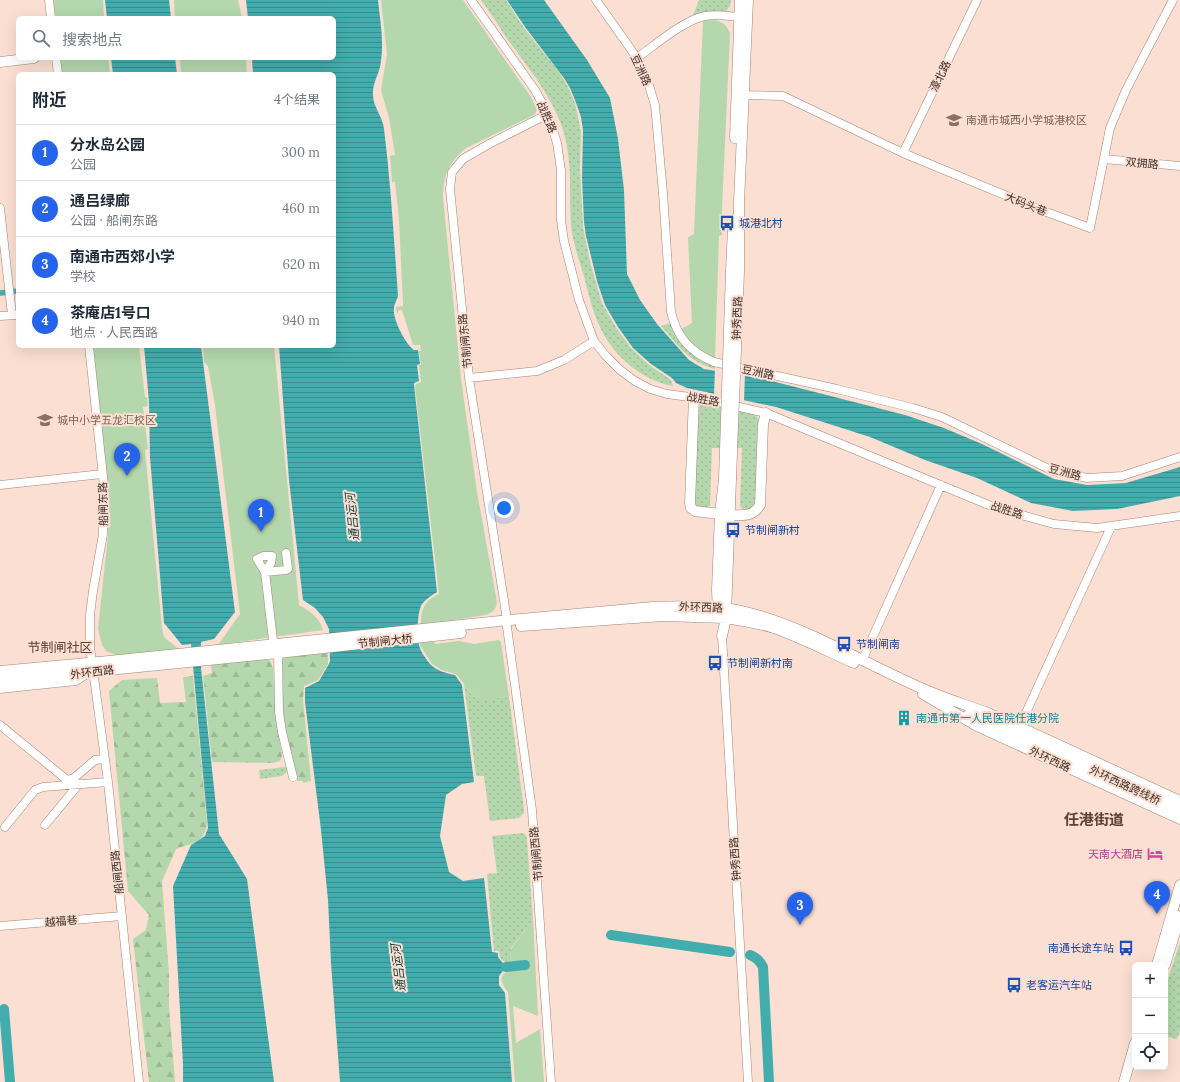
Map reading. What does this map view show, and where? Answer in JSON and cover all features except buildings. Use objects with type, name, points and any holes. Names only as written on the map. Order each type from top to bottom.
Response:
[{"type":"main road","name":"钟秀西路","points":[[722,613],[724,514],[727,479],[739,202],[740,0]]},
{"type":"main road","name":"钟秀西路","points":[[740,95],[748,0]]},
{"type":"main road","points":[[0,62],[17,60]]},
{"type":"main road","points":[[694,397],[690,503],[691,508],[695,511],[749,515],[756,511],[760,505],[763,424],[766,413]]},
{"type":"main road","name":"外环西路","points":[[461,629],[676,606],[722,613],[773,628],[924,692],[974,714],[983,720]]},
{"type":"main road","name":"外环西路","points":[[722,613],[745,611],[774,620],[840,649],[924,692],[977,726],[1180,819]]},
{"type":"main road","name":"外环西路","points":[[722,613],[722,636]]},
{"type":"main road","name":"节制闸大桥","points":[[277,649],[461,629]]},
{"type":"main road","name":"外环西路","points":[[0,681],[184,658],[277,649]]},
{"type":"main road","name":"外环西路","points":[[0,671],[92,669]]},
{"type":"main road","name":"外环西路","points":[[924,692],[987,713],[1180,801]]},
{"type":"main road","name":"外环西路跨线桥","points":[[983,720],[1180,810]]},
{"type":"main road","points":[[1158,962],[1180,885]]},
{"type":"main road","points":[[1165,962],[1180,916]]},
{"type":"main road","points":[[1124,1082],[1132,1054]]},
{"type":"main road","points":[[1130,1082],[1134,1070]]},
{"type":"street","points":[[49,0],[51,16]]},
{"type":"street","name":"战胜路","points":[[471,0],[535,90],[548,114],[557,143],[561,170],[561,220],[564,241],[579,300],[594,341],[620,370],[635,381],[650,389],[667,394],[694,397],[766,413],[996,508],[1054,524],[1097,528],[1180,516]]},
{"type":"street","name":"豆洲路","points":[[596,0],[637,58],[647,79],[655,105],[671,312],[678,333],[694,351],[714,362],[837,389],[913,408],[942,418],[1054,471],[1087,478],[1122,476],[1180,457]]},
{"type":"street","name":"濠北路","points":[[903,153],[977,0]]},
{"type":"street","name":"大码头巷","points":[[740,95],[783,96],[903,153],[1041,210],[1090,228],[1110,128],[1126,90],[1173,0]]},
{"type":"street","points":[[637,58],[687,23],[697,18],[707,16],[739,17]]},
{"type":"street","points":[[56,60],[58,72]]},
{"type":"street","name":"节制闸东路","points":[[507,624],[469,378],[450,189],[452,172],[463,159],[548,114]]},
{"type":"street","name":"双拥路","points":[[1104,159],[1180,166]]},
{"type":"street","points":[[0,208],[8,286],[15,315],[0,316]]},
{"type":"street","points":[[469,378],[537,371],[564,360],[594,341]]},
{"type":"street","name":"船闸东路","points":[[89,348],[104,486],[103,534],[90,615],[92,669]]},
{"type":"street","points":[[0,485],[102,474]]},
{"type":"street","points":[[862,661],[941,485]]},
{"type":"street","points":[[1019,728],[1111,526]]},
{"type":"street","points":[[286,553],[288,569],[265,572],[272,640],[277,649],[279,712],[282,732],[293,777]]},
{"type":"street","name":"节制闸西路","points":[[507,624],[532,810],[552,1082]]},
{"type":"street","name":"钟秀西路","points":[[722,636],[748,1082]]},
{"type":"street","points":[[0,689],[76,681],[92,669]]},
{"type":"street","name":"船闸西路","points":[[92,669],[108,782],[139,1082]]},
{"type":"street","points":[[0,725],[67,780],[74,778],[95,760],[105,759]]},
{"type":"street","points":[[4,827],[35,790],[43,787],[108,782]]},
{"type":"street","points":[[45,825],[79,784]]},
{"type":"street","name":"越福巷","points":[[0,926],[122,916]]},
{"type":"green space","points":[[53,0],[103,0],[104,16],[56,16]]},
{"type":"green space","points":[[174,0],[238,0],[242,16],[175,16]]},
{"type":"green space","points":[[381,0],[463,0],[531,97],[537,110],[535,114],[530,117],[466,148],[451,165],[444,183],[443,198],[461,379],[477,492],[497,602],[493,611],[485,615],[421,626],[421,615],[424,606],[430,599],[439,594],[415,387],[416,384],[421,382],[419,351],[421,351],[420,345],[413,345],[402,310],[399,310],[397,314],[396,307],[403,306],[399,219],[395,182],[392,182],[390,156],[395,155],[389,118],[381,90],[387,54]]},
{"type":"green space","points":[[481,0],[506,0],[524,28],[560,73],[569,89],[575,103],[581,131],[580,169],[583,227],[590,262],[602,303],[617,329],[631,348],[649,365],[671,380],[673,386],[650,378],[629,364],[612,346],[599,325],[590,300],[572,232],[568,154],[559,118],[532,72]]},
{"type":"green space","points":[[699,0],[731,0],[730,6],[726,11],[693,16]]},
{"type":"green space","points":[[703,20],[719,21],[728,28],[730,33],[722,235],[719,236],[715,359],[704,354],[695,347],[681,329],[692,323],[688,237],[694,234]]},
{"type":"green space","points":[[60,60],[108,60],[110,72],[62,72]]},
{"type":"green space","points":[[180,60],[246,60],[247,72],[181,72]]},
{"type":"green space","points":[[671,323],[688,350],[699,360],[715,366],[715,369],[698,362],[678,346],[661,326]]},
{"type":"green space","points":[[92,348],[139,348],[145,397],[147,397],[148,406],[143,407],[148,449],[145,450],[162,628],[164,637],[180,650],[116,655],[106,651],[102,645],[98,629],[108,535],[109,502]]},
{"type":"green space","points":[[203,348],[274,348],[299,605],[314,615],[320,622],[323,630],[218,645],[240,614],[215,405],[208,366],[204,362]]},
{"type":"green space","points":[[710,402],[753,413],[758,418],[756,503],[752,509],[743,509],[740,505],[742,448],[712,448],[711,504],[707,508],[696,507],[694,501],[697,410],[701,404]]},
{"type":"green space","points":[[432,640],[435,644],[459,641],[474,644],[499,640],[501,642],[509,697],[482,699],[474,696],[456,674],[442,670],[432,664],[420,645],[420,642]]},
{"type":"green space","points":[[328,653],[328,664],[318,680],[304,686],[303,700],[311,781],[303,783],[303,781],[297,781],[286,740],[283,718],[282,662],[283,659],[288,656]]},
{"type":"green space","points":[[265,659],[270,661],[273,668],[276,719],[282,756],[280,761],[272,763],[212,762],[203,676],[212,673],[211,665]]},
{"type":"green space","points":[[193,676],[207,823],[204,835],[201,838],[176,849],[162,881],[175,1082],[149,1082],[133,939],[146,930],[149,915],[128,891],[109,691],[122,680],[157,678],[160,703],[186,702],[183,677]]},
{"type":"green space","points":[[464,684],[474,696],[482,699],[509,697],[524,809],[524,813],[519,818],[490,821],[484,776],[476,776]]},
{"type":"green space","points":[[285,767],[288,771],[282,776],[260,779],[259,770]]},
{"type":"green space","points":[[522,833],[526,835],[527,840],[533,920],[511,948],[510,963],[506,963],[500,958],[499,951],[494,951],[487,874],[497,873],[492,836]]},
{"type":"green space","points":[[533,920],[538,1016],[513,1006],[516,1043],[540,1029],[544,1082],[515,1082],[508,992],[503,985],[502,976],[509,971],[527,966],[527,963],[510,963],[511,949]]},
{"type":"green space","points":[[1180,942],[1180,1031],[1177,1039],[1168,1037],[1168,979]]},
{"type":"water","points":[[105,0],[169,0],[171,16],[107,16]]},
{"type":"water","name":"通吕运河","points":[[246,0],[378,0],[382,53],[373,91],[373,99],[382,120],[389,171],[398,296],[394,305],[394,313],[397,325],[407,343],[414,350],[418,350],[420,364],[417,365],[419,381],[414,383],[414,385],[437,592],[425,600],[420,608],[418,641],[421,650],[430,664],[439,670],[455,675],[462,685],[474,782],[462,784],[446,795],[440,836],[449,872],[463,881],[484,878],[492,952],[498,953],[498,957],[506,967],[499,976],[499,985],[505,993],[512,1082],[340,1082],[328,900],[305,702],[305,688],[319,681],[330,662],[329,629],[323,617],[315,608],[303,600],[289,480],[279,348],[336,348],[336,72],[253,72],[252,60],[336,60],[336,16],[248,16]]},
{"type":"water","points":[[507,0],[544,0],[587,60],[610,98],[618,139],[624,190],[627,274],[640,300],[657,324],[689,360],[704,369],[756,377],[905,415],[944,428],[982,444],[1054,479],[1087,485],[1126,483],[1180,467],[1180,496],[1117,509],[1073,511],[1031,503],[977,478],[925,460],[870,437],[776,407],[687,388],[676,383],[672,378],[651,364],[633,348],[605,305],[597,281],[584,222],[582,178],[583,130],[581,117],[570,88],[564,78],[525,27]]},
{"type":"water","points":[[111,60],[175,60],[177,72],[113,72]]},
{"type":"water","points":[[144,348],[201,348],[235,612],[214,639],[201,642],[201,668],[219,834],[247,879],[274,1082],[183,1082],[173,886],[191,845],[205,836],[208,828],[191,644],[182,645],[164,623],[150,457],[149,402]]},
{"type":"pier","points":[[715,368],[745,373],[744,402],[714,396]]},
{"type":"waterway","points":[[0,293],[16,291]]},
{"type":"waterway","points":[[611,935],[730,952]]},
{"type":"waterway","points":[[750,955],[758,960],[763,967],[769,1082]]},
{"type":"waterway","points":[[506,967],[525,965]]},
{"type":"waterway","points":[[4,1009],[10,1082]]},
{"type":"place","name":"南通市城西小学城港校区","points":[[954,120]]},
{"type":"place","name":"城港北村","points":[[727,223]]},
{"type":"place","name":"城中小学五龙汇校区","points":[[45,420]]},
{"type":"place","name":"通吕绿廊","points":[[127,476]]},
{"type":"place","name":"节制闸新村","points":[[733,530]]},
{"type":"place","name":"分水岛公园","points":[[261,532]]},
{"type":"place","name":"节制闸南","points":[[844,644]]},
{"type":"place","name":"节制闸新村南","points":[[715,663]]},
{"type":"place","name":"南通市第一人民医院任港分院","points":[[904,718]]},
{"type":"place","name":"天南大酒店","points":[[1155,854]]},
{"type":"place","name":"茶庵店1号口","points":[[1157,914]]},
{"type":"place","name":"南通市西郊小学","points":[[800,925]]},
{"type":"place","name":"南通长途车站","points":[[1126,948]]},
{"type":"place","name":"老客运汽车站","points":[[1014,985]]},
{"type":"district","name":"节制闸社区","points":[[60,647]]},
{"type":"district","name":"任港街道","points":[[1094,819]]}]
